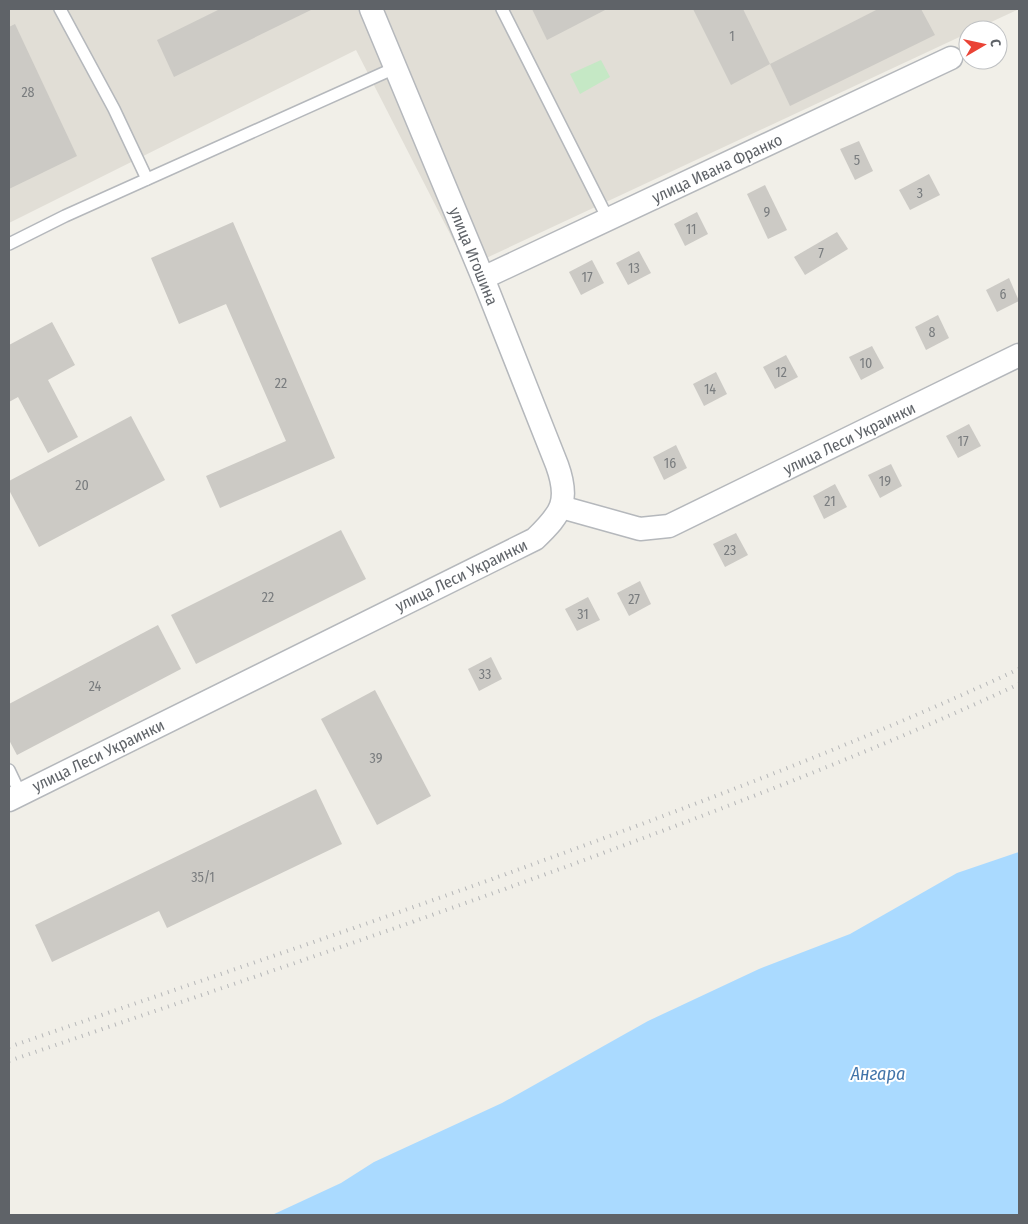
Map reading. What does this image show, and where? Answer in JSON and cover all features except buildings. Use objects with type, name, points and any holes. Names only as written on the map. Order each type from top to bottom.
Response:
[{"type":"street","name":"улица Игошина","points":[[371,9],[397,67],[483,278],[564,486],[561,507]]},
{"type":"street","name":"улица Ивана Франко","points":[[483,278],[951,58]]},
{"type":"street","name":"улица Леси Украинки","points":[[14,796],[535,539],[551,524],[561,507],[640,529],[669,526],[1019,354]]},
{"type":"lane","points":[[60,9],[114,109],[147,179]]},
{"type":"lane","points":[[502,9],[608,219]]},
{"type":"lane","points":[[9,244],[147,179],[397,67]]},
{"type":"lane","points":[[9,770],[14,796]]},
{"type":"shaded area","points":[[9,9],[1019,9],[995,20],[958,20],[958,38],[467,267],[356,50],[9,223]]},
{"type":"green space","points":[[601,60],[610,77],[580,94],[570,74]]},
{"type":"water","name":"Ангара","points":[[1019,852],[1019,1215],[272,1215],[341,1183],[374,1162],[502,1103],[648,1021],[759,969],[850,934],[957,873]]},
{"type":"railway","points":[[9,1047],[394,914],[623,831],[823,754],[922,713],[1019,669]]},
{"type":"railway","points":[[9,1061],[403,925],[638,840],[830,766],[1019,684]]}]
